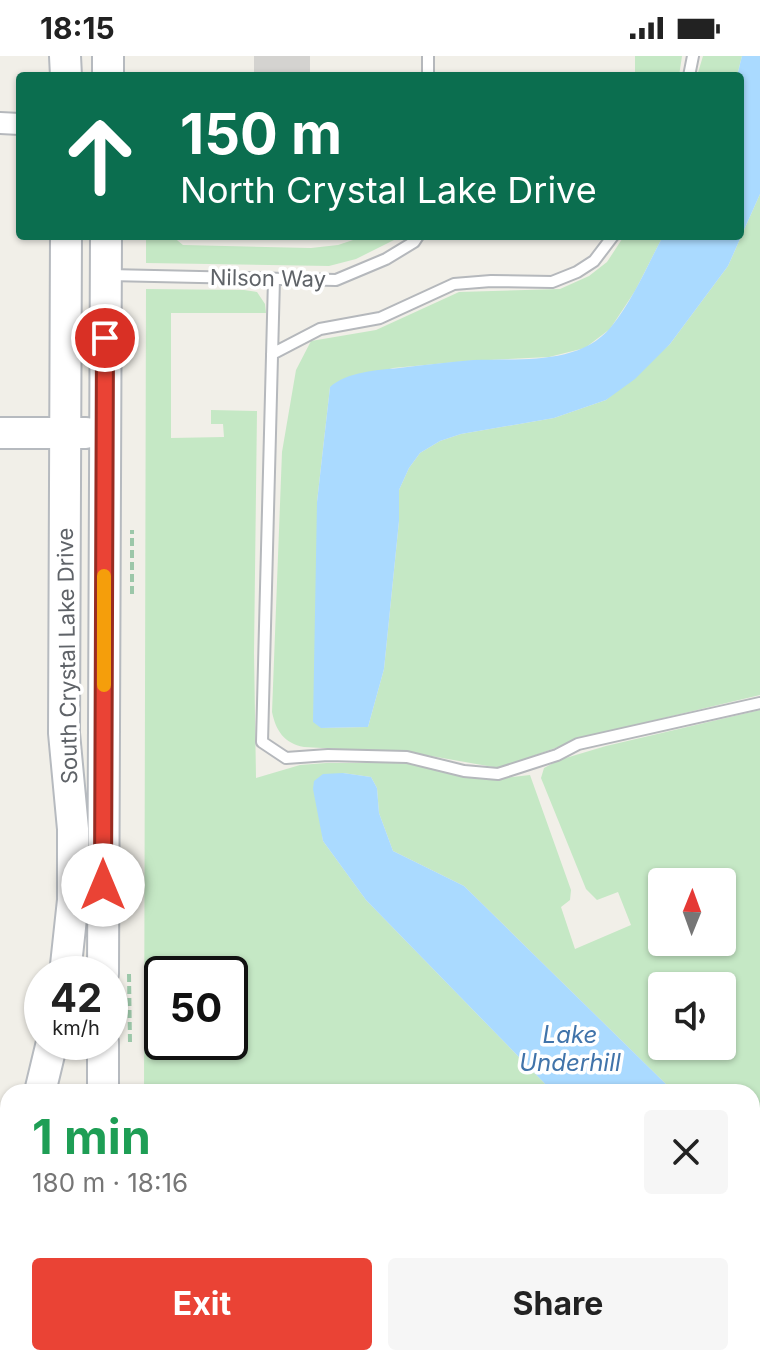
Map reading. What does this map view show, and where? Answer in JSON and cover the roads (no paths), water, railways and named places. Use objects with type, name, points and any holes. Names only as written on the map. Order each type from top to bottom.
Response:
[{"type":"main road","name":"South Crystal Lake Drive","points":[[66,240],[64,733],[73,829],[73,900],[67,956]]},
{"type":"main road","name":"South Crystal Lake Drive","points":[[103,956],[106,240]]},
{"type":"main road","points":[[0,433],[105,433]]},
{"type":"main road","points":[[42,1084],[48,1060]]},
{"type":"main road","points":[[103,1060],[103,1084]]},
{"type":"lane","name":"Nilson Way","points":[[106,275],[336,280],[386,259],[415,240]]},
{"type":"lane","points":[[272,354],[320,329],[380,318],[454,284],[552,282],[594,261],[610,240]]},
{"type":"lane","points":[[274,279],[262,742],[286,758],[328,755],[407,757],[464,771],[498,774],[557,755],[578,744],[760,703]]},
{"type":"water","points":[[742,56],[760,56],[760,194],[744,230],[744,72],[738,72]]},
{"type":"water","points":[[661,240],[740,240],[728,266],[670,344],[635,379],[606,400],[554,418],[461,434],[440,441],[420,453],[399,490],[399,521],[384,669],[368,727],[321,728],[313,722],[317,502],[330,387],[345,378],[372,371],[565,354],[598,340],[619,317]]},
{"type":"water","name":"Lake Underhill","points":[[323,774],[371,777],[377,788],[379,813],[393,851],[464,886],[666,1084],[545,1084],[366,900],[323,841],[313,789],[314,781]]}]
